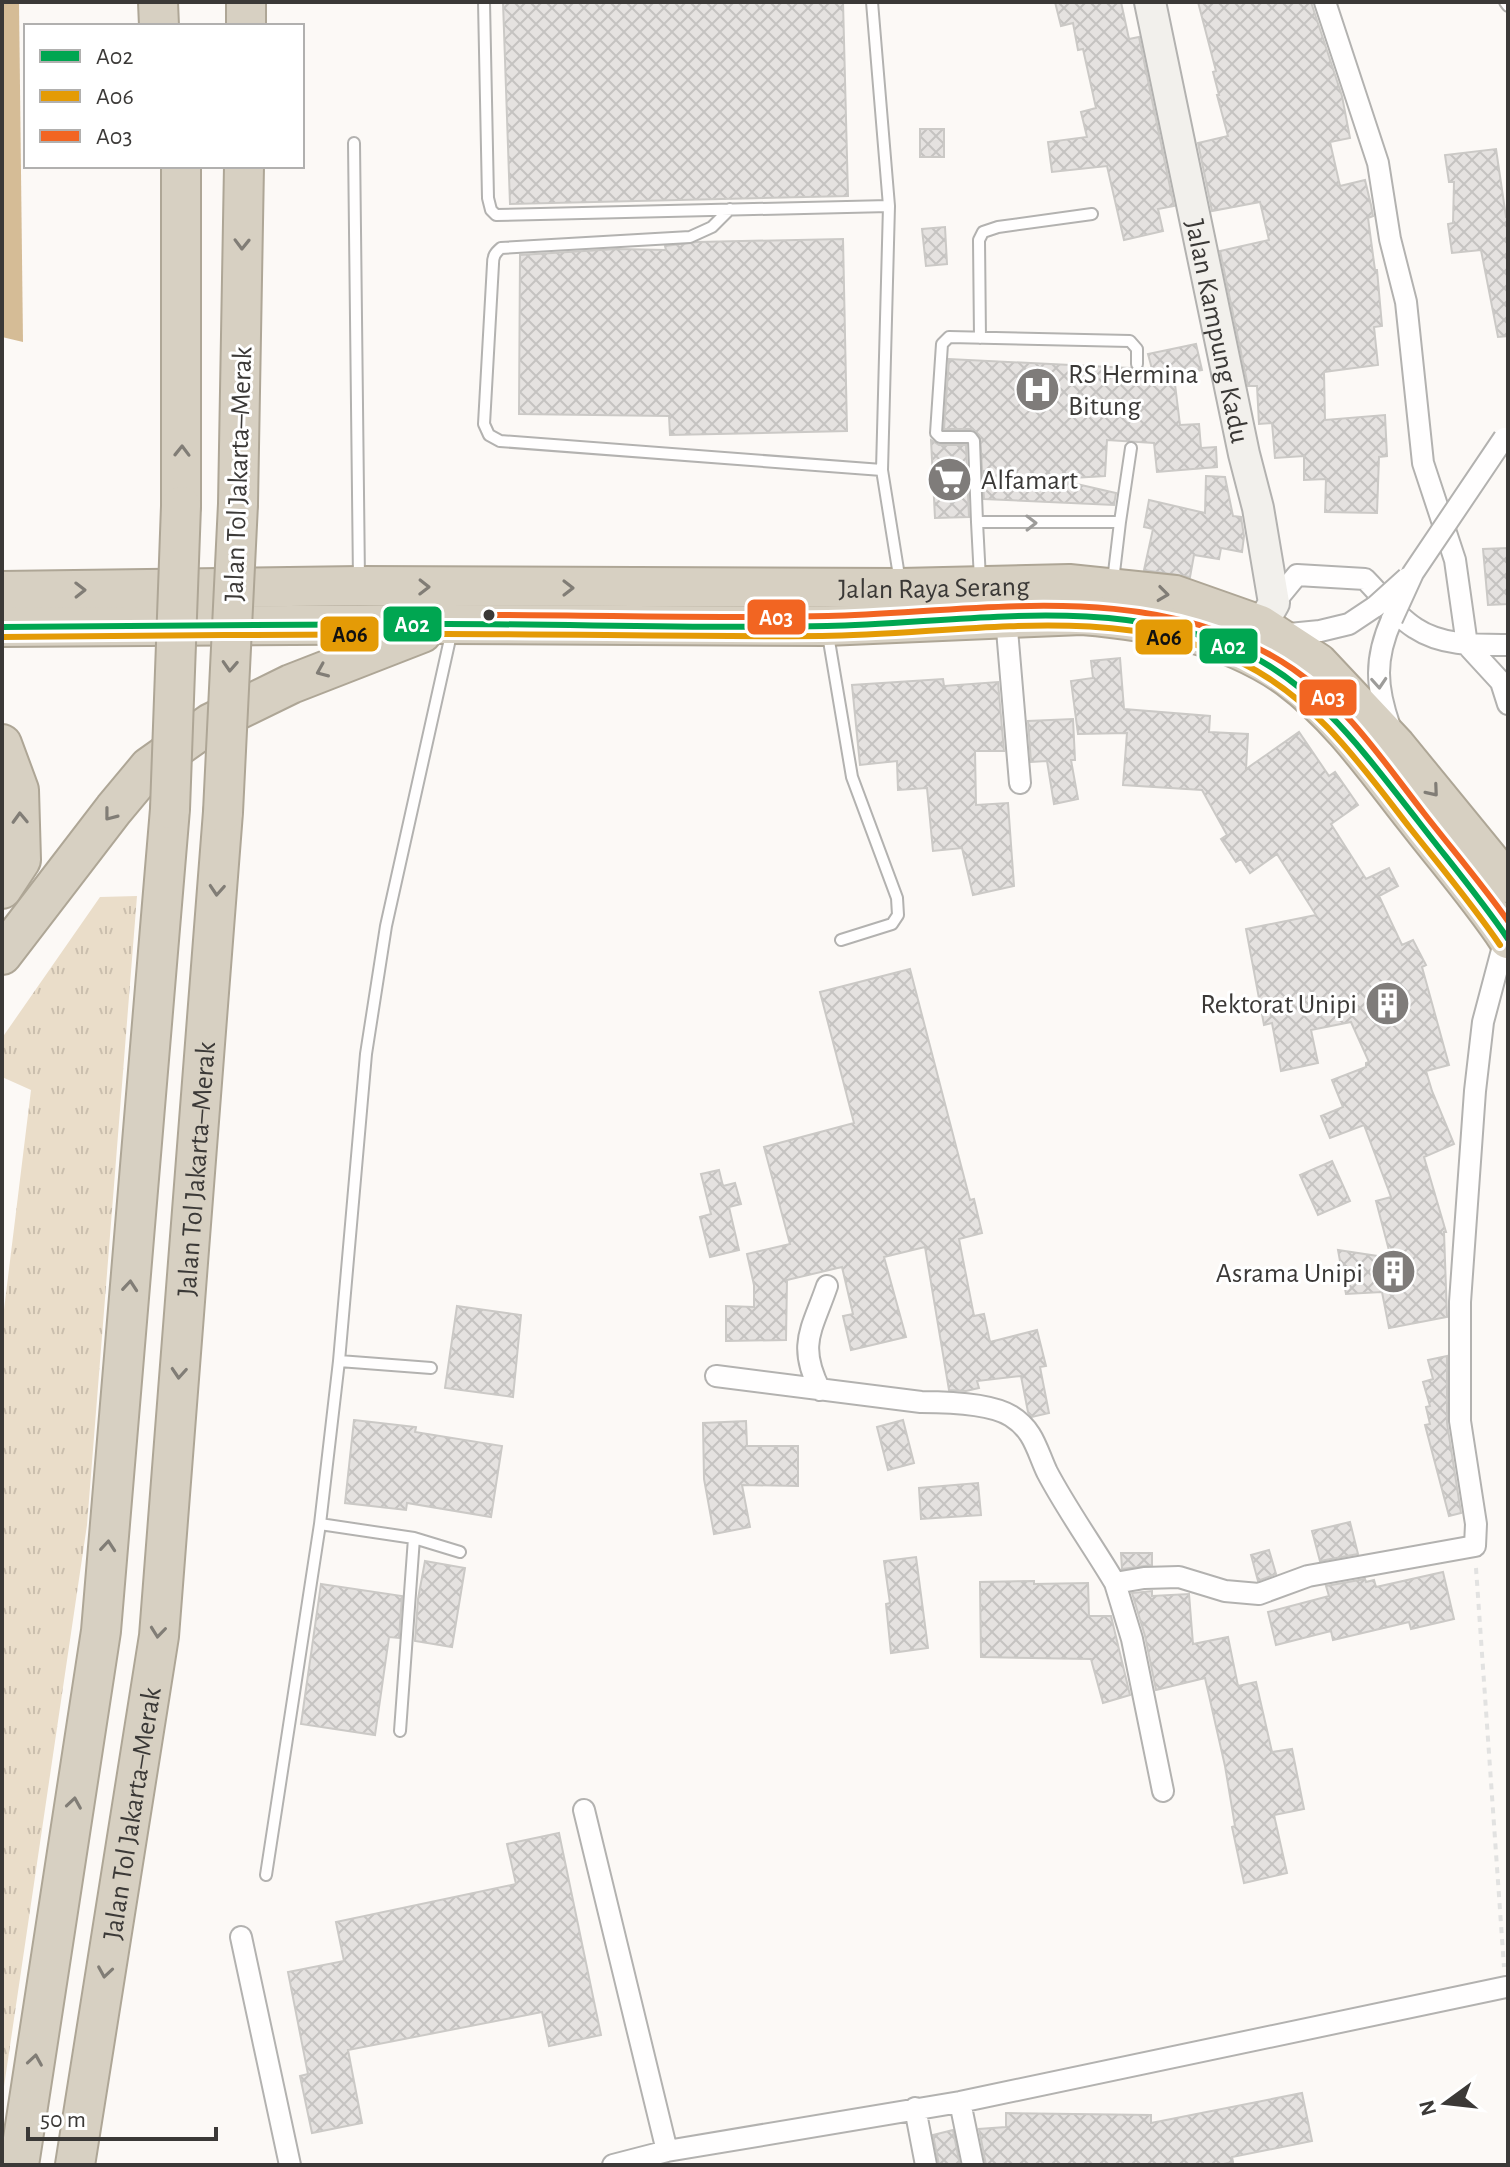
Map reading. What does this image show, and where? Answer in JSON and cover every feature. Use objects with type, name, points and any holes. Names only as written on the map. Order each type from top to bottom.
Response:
[{"type":"highway","points":[[158,2],[159,24]]},
{"type":"highway","points":[[180,2],[180,24]]},
{"type":"highway","points":[[246,2],[246,24]]},
{"type":"highway","points":[[168,168],[183,395]]},
{"type":"highway","name":"Jalan Tol Jakarta–Merak","points":[[19,2165],[101,1631],[170,809],[183,395],[181,168]]},
{"type":"highway","name":"Jalan Tol Jakarta–Merak","points":[[75,2165],[159,1636],[223,812],[238,504],[244,168]]},
{"type":"highway","name":"Jalan Raya Serang","points":[[2,627],[470,615],[980,585],[1069,584],[1175,595],[1264,629],[1318,663],[1504,867]]},
{"type":"highway","name":"Jalan Raya Serang","points":[[2,591],[359,586],[470,615],[826,626],[1082,615],[1116,617],[1202,634],[1264,629]]},
{"type":"highway","points":[[2,955],[149,767],[211,723],[278,690],[348,660],[470,615]]},
{"type":"highway","name":"Jalan Raya Serang","points":[[1264,629],[1290,679],[1321,706],[1362,751],[1507,937]]},
{"type":"highway","points":[[2,744],[19,790],[21,860],[2,889]]},
{"type":"street","name":"Jalan Kampung Kadu","points":[[1150,2],[1244,454],[1258,508],[1264,629]]},
{"type":"street","points":[[1325,2],[1378,163],[1390,239],[1406,302],[1423,463],[1455,560],[1467,645],[1501,682],[1508,704]]},
{"type":"street","points":[[1396,746],[1380,697],[1378,665],[1384,612],[1506,435]]},
{"type":"street","points":[[1384,612],[1320,631],[1264,629],[1297,575],[1365,579],[1413,627],[1432,638],[1467,645],[1508,645]]},
{"type":"street","points":[[1006,618],[1020,783]]},
{"type":"street","points":[[1115,1583],[1179,1577],[1225,1591],[1259,1594],[1308,1576],[1475,1546],[1476,1524],[1460,1421],[1460,1302],[1476,1077],[1483,1022],[1507,937]]},
{"type":"street","points":[[820,1390],[808,1364],[807,1346],[827,1286]]},
{"type":"street","points":[[716,1376],[921,1402],[945,1402],[1002,1411],[1014,1418],[1033,1437],[1047,1471],[1115,1583],[1132,1639],[1163,1791]]},
{"type":"street","points":[[584,1810],[667,2151]]},
{"type":"street","points":[[241,1937],[290,2165]]},
{"type":"street","points":[[613,2165],[667,2151],[960,2102],[1507,1992]]},
{"type":"street","points":[[960,2102],[973,2165]]},
{"type":"street","points":[[915,2108],[926,2165]]},
{"type":"lane","points":[[484,2],[488,198],[492,213],[502,216],[889,206]]},
{"type":"lane","points":[[872,2],[889,206],[882,470],[901,588]]},
{"type":"lane","points":[[354,143],[359,586]]},
{"type":"lane","points":[[730,209],[712,227],[690,237],[501,248],[497,251],[493,256],[484,424],[489,435],[500,441],[882,470]]},
{"type":"lane","points":[[980,338],[979,240],[983,232],[998,227],[1092,214]]},
{"type":"lane","points":[[980,585],[974,441],[971,437],[940,437],[936,433],[942,344],[949,337],[1130,341],[1137,349],[1137,364]]},
{"type":"lane","points":[[1112,588],[1131,448]]},
{"type":"lane","points":[[977,522],[1120,522]]},
{"type":"lane","points":[[266,1875],[320,1524],[339,1361],[366,1054],[386,926],[470,615]]},
{"type":"lane","points":[[826,626],[852,777],[897,898],[898,915],[892,924],[841,940]]},
{"type":"lane","points":[[339,1361],[431,1368]]},
{"type":"lane","points":[[320,1524],[414,1538],[460,1552]]},
{"type":"lane","points":[[400,1731],[414,1538]]},
{"type":"path","points":[[1475,1546],[1507,1992]]},
{"type":"green space","points":[[137,896],[87,1525],[2,2100],[2,1326],[31,1090],[2,1077],[2,1038],[100,897]]},
{"type":"shaded area","points":[[2,2],[19,2],[23,342],[2,337]]},
{"type":"building","points":[[503,2],[843,2],[848,196],[510,204]]},
{"type":"building","points":[[1055,2],[1121,2],[1129,39],[1139,37],[1174,206],[1158,209],[1163,231],[1124,240],[1107,166],[1052,172],[1048,142],[1087,137],[1081,112],[1096,108],[1083,49],[1078,50],[1073,23],[1061,26]]},
{"type":"building","points":[[1198,2],[1311,2],[1342,96],[1350,138],[1330,142],[1340,186],[1365,180],[1371,205],[1373,216],[1368,218],[1382,326],[1374,327],[1378,365],[1324,372],[1325,420],[1385,415],[1387,456],[1379,457],[1377,513],[1325,512],[1326,479],[1304,480],[1304,456],[1275,458],[1272,423],[1259,424],[1257,386],[1248,386],[1220,251],[1269,240],[1260,202],[1212,211],[1198,143],[1228,136],[1217,95],[1213,72],[1216,71]]},
{"type":"building","points":[[920,129],[944,129],[944,157],[920,157]]},
{"type":"building","points":[[1496,149],[1508,217],[1508,336],[1498,337],[1481,250],[1452,253],[1448,224],[1453,223],[1454,182],[1449,182],[1445,155]]},
{"type":"building","points":[[945,227],[947,264],[926,266],[922,229]]},
{"type":"building","points":[[843,239],[847,431],[670,435],[669,416],[519,414],[520,255],[617,249],[666,250],[665,246],[697,242]]},
{"type":"building","points":[[1196,344],[1202,370],[1174,376],[1180,425],[1199,424],[1201,448],[1216,447],[1217,467],[1157,472],[1154,443],[1107,440],[1105,476],[1055,479],[1116,493],[1114,505],[984,499],[980,436],[972,429],[944,429],[949,359],[1130,368],[1138,372],[1144,368],[1152,369],[1148,354]]},
{"type":"building","name":"Alfamart","points":[[931,440],[939,445],[966,445],[969,517],[935,518]]},
{"type":"building","points":[[1206,476],[1225,477],[1233,516],[1241,517],[1244,536],[1242,552],[1221,548],[1219,559],[1194,555],[1190,577],[1144,570],[1153,529],[1144,527],[1149,500],[1205,513]]},
{"type":"building","points":[[1508,548],[1508,604],[1488,605],[1483,549]]},
{"type":"building","points":[[1120,658],[1124,709],[1210,716],[1209,732],[1248,734],[1246,769],[1299,732],[1329,776],[1335,772],[1358,805],[1331,824],[1366,879],[1389,868],[1398,886],[1379,896],[1402,945],[1413,940],[1426,965],[1422,967],[1449,1065],[1426,1071],[1454,1144],[1424,1157],[1446,1232],[1447,1317],[1389,1328],[1382,1292],[1346,1294],[1338,1250],[1391,1258],[1376,1201],[1391,1197],[1364,1125],[1330,1138],[1321,1116],[1343,1107],[1332,1080],[1366,1067],[1369,1062],[1351,1022],[1311,1030],[1318,1063],[1281,1071],[1272,1023],[1264,1025],[1246,929],[1316,915],[1277,854],[1250,873],[1241,859],[1236,862],[1221,839],[1227,835],[1202,790],[1123,785],[1127,733],[1078,734],[1071,681],[1093,678],[1091,661]]},
{"type":"building","points":[[943,679],[944,686],[998,682],[1004,751],[975,751],[976,805],[1008,803],[1014,886],[973,895],[962,848],[933,851],[927,788],[898,790],[897,761],[860,765],[852,685]]},
{"type":"building","points":[[1073,719],[1075,760],[1071,760],[1078,799],[1054,804],[1047,761],[1031,762],[1028,721]]},
{"type":"building","points":[[910,969],[970,1200],[974,1199],[982,1233],[959,1239],[974,1316],[984,1314],[990,1342],[1037,1330],[1046,1366],[1040,1367],[1049,1413],[1032,1417],[1028,1412],[1021,1376],[977,1381],[979,1388],[966,1391],[949,1390],[925,1247],[884,1257],[906,1337],[851,1350],[843,1316],[853,1314],[842,1267],[787,1280],[786,1340],[726,1341],[726,1306],[754,1307],[754,1285],[747,1254],[790,1244],[764,1147],[854,1123],[820,992]]},
{"type":"building","points":[[1332,1161],[1350,1201],[1318,1215],[1300,1175]]},
{"type":"building","points":[[719,1170],[723,1186],[735,1183],[741,1204],[729,1207],[739,1250],[710,1257],[700,1217],[711,1214],[701,1174]]},
{"type":"building","points":[[457,1306],[521,1315],[513,1397],[445,1388]]},
{"type":"building","points":[[1447,1356],[1447,1423],[1461,1513],[1449,1516],[1425,1425],[1430,1424],[1426,1407],[1430,1406],[1423,1382],[1433,1379],[1428,1360]]},
{"type":"building","points":[[354,1420],[416,1427],[415,1432],[502,1446],[491,1517],[407,1503],[406,1510],[345,1503]]},
{"type":"building","points":[[903,1420],[914,1463],[888,1470],[877,1427]]},
{"type":"building","points":[[746,1421],[747,1446],[798,1446],[798,1486],[742,1485],[750,1527],[714,1534],[704,1479],[703,1423]]},
{"type":"building","points":[[978,1483],[981,1515],[921,1519],[919,1488]]},
{"type":"building","points":[[1350,1522],[1358,1554],[1320,1561],[1312,1531]]},
{"type":"building","points":[[1269,1550],[1276,1574],[1258,1581],[1251,1555]]},
{"type":"building","points":[[1121,1553],[1152,1553],[1152,1565],[1122,1569]]},
{"type":"building","points":[[916,1557],[928,1648],[891,1653],[886,1604],[890,1603],[884,1561]]},
{"type":"building","points":[[425,1561],[465,1568],[452,1647],[415,1641]]},
{"type":"building","points":[[1443,1572],[1454,1619],[1411,1629],[1409,1622],[1333,1640],[1331,1631],[1276,1645],[1268,1612],[1329,1596],[1326,1586],[1365,1579],[1366,1582],[1374,1580],[1376,1587]]},
{"type":"building","points":[[1034,1581],[1034,1584],[1088,1583],[1089,1616],[1111,1616],[1130,1695],[1103,1703],[1091,1659],[981,1657],[980,1582]]},
{"type":"building","points":[[321,1584],[402,1596],[399,1638],[389,1637],[375,1735],[301,1724]]},
{"type":"building","points":[[1152,1591],[1152,1596],[1189,1594],[1193,1644],[1228,1637],[1238,1686],[1256,1682],[1272,1752],[1292,1749],[1304,1809],[1274,1815],[1287,1873],[1244,1883],[1232,1827],[1235,1826],[1225,1766],[1205,1678],[1156,1690],[1132,1593]]},
{"type":"building","points":[[559,1833],[601,2035],[549,2046],[542,2012],[348,2050],[362,2123],[312,2133],[300,2076],[308,2074],[288,1972],[344,1961],[336,1922],[516,1884],[507,1844]]},
{"type":"building","points":[[1302,2093],[1312,2141],[1232,2157],[1233,2162],[1219,2165],[986,2165],[979,2129],[1006,2127],[1006,2113],[1151,2115],[1151,2123]]},
{"type":"building","points":[[953,2130],[960,2165],[939,2165],[933,2135]]},
{"type":"transit line","name":"A03","points":[[489,615],[786,617],[1067,606],[1127,610],[1185,621],[1241,640],[1312,683],[1379,754],[1508,921]]},
{"type":"transit line","name":"A02","points":[[2,627],[447,624],[779,627],[1038,616],[1142,622],[1193,633],[1242,651],[1295,684],[1340,726],[1380,772],[1508,939]]},
{"type":"transit line","name":"A06","points":[[2,637],[445,634],[822,636],[1035,626],[1142,632],[1193,644],[1242,663],[1268,678],[1314,714],[1373,781],[1500,945]]},
{"type":"place","name":"RS Hermina Bitung","points":[[1037,389]]},
{"type":"place","name":"Alfamart","points":[[950,479]]},
{"type":"place","name":"Rektorat Unipi","points":[[1388,1003]]},
{"type":"place","name":"Asrama Unipi","points":[[1394,1272]]}]
